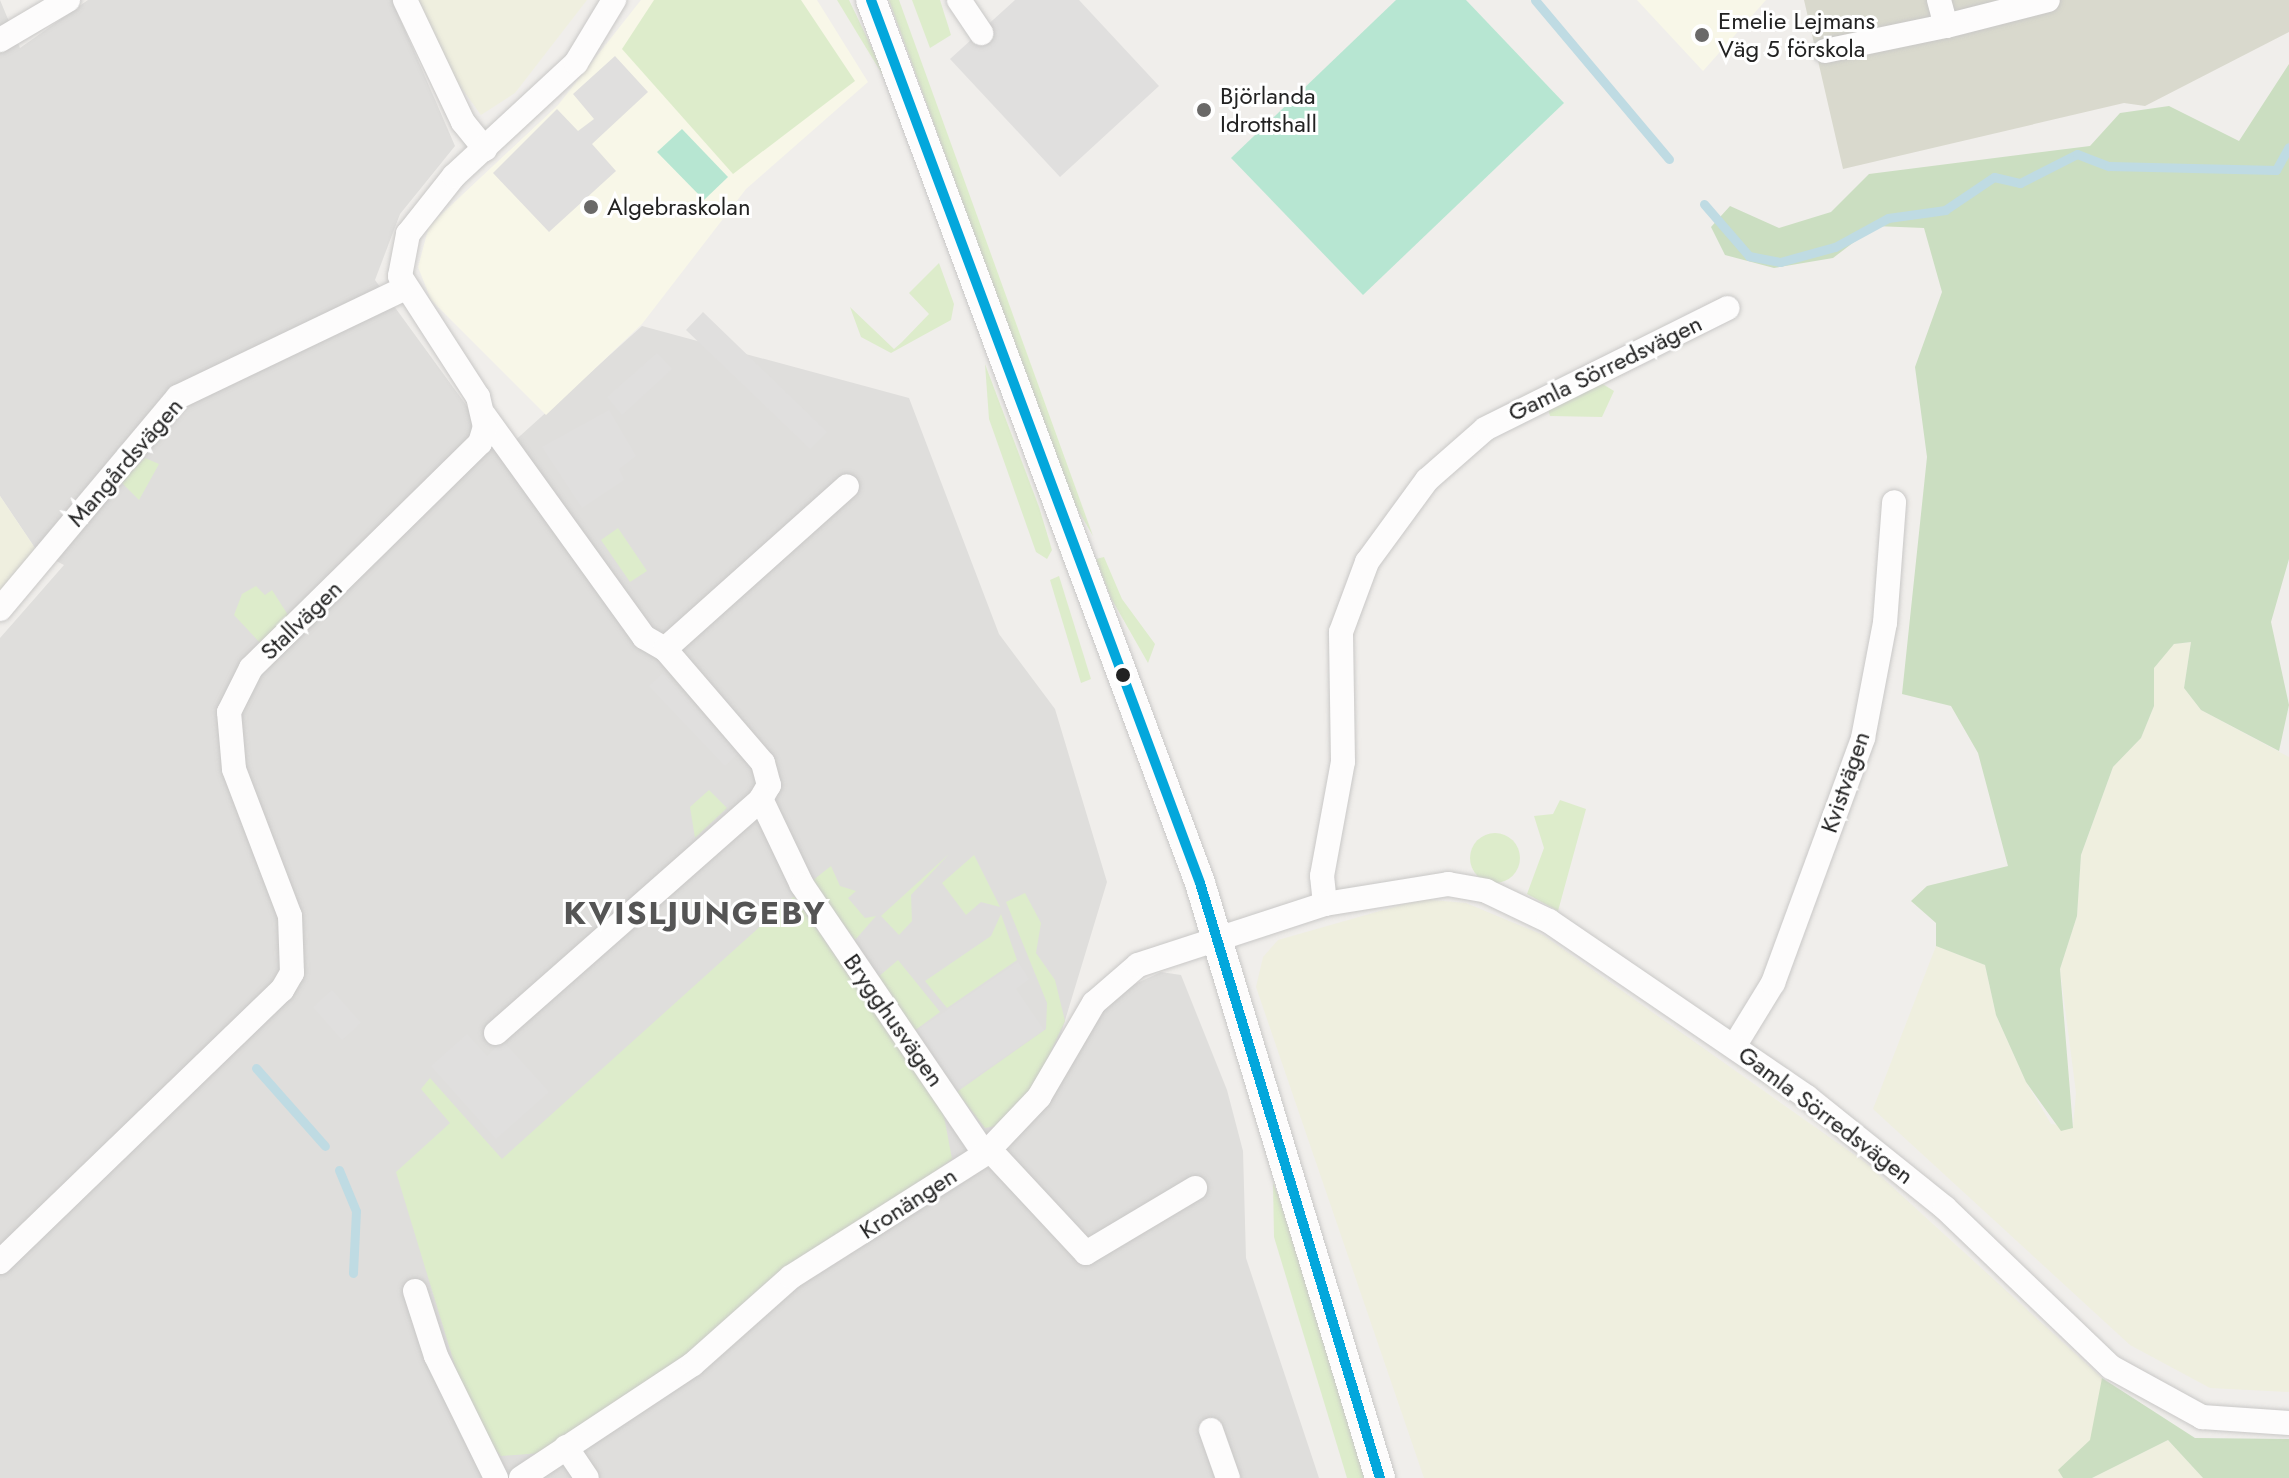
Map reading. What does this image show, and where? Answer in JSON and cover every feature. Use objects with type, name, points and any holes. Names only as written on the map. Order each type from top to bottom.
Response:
[{"type":"street","points":[[0,40],[68,0]]},
{"type":"street","points":[[405,0],[463,122],[485,149]]},
{"type":"street","points":[[484,415],[405,288],[401,259],[418,215],[576,63],[614,0]]},
{"type":"street","points":[[871,0],[1216,936],[1380,1478]]},
{"type":"street","points":[[959,0],[981,33]]},
{"type":"street","points":[[1939,0],[1946,26]]},
{"type":"street","points":[[1825,51],[1946,26],[2048,0]]},
{"type":"street","name":"Mangårdsvägen","points":[[0,609],[178,397],[405,288]]},
{"type":"street","name":"Gamla Sörredsvägen","points":[[1325,904],[1322,876],[1343,762],[1341,632],[1367,562],[1427,480],[1485,429],[1728,308]]},
{"type":"street","name":"Brygghusvägen","points":[[484,415],[644,637],[665,649],[763,763],[769,785],[761,799],[802,885],[987,1152],[1086,1253],[1195,1188]]},
{"type":"street","name":"Stallvägen","points":[[0,1262],[282,990],[292,973],[294,936],[234,769],[228,725],[237,688],[471,457],[484,415]]},
{"type":"street","points":[[665,649],[847,486]]},
{"type":"street","name":"Kvistvägen","points":[[1735,1045],[1773,983],[1863,738],[1885,623],[1894,502]]},
{"type":"street","points":[[496,1033],[761,799]]},
{"type":"street","name":"Gamla Sörredsvägen","points":[[1216,936],[1325,904],[1417,885],[1486,891],[1549,921],[1735,1045],[1945,1208],[2111,1367],[2202,1417],[2289,1423]]},
{"type":"street","name":"Kronängen","points":[[521,1478],[693,1364],[791,1277],[987,1152],[1039,1097],[1113,981],[1216,936]]},
{"type":"street","points":[[415,1291],[446,1381],[496,1478]]},
{"type":"street","points":[[1211,1430],[1228,1478]]},
{"type":"street","points":[[566,1447],[587,1478]]},
{"type":"shaded area","points":[[0,0],[20,48],[88,0],[392,0],[455,146],[400,214],[375,280],[501,453],[642,326],[909,398],[999,634],[1055,709],[1107,882],[1060,1037],[1118,992],[1161,972],[1181,975],[1227,1090],[1243,1151],[1246,1258],[1319,1478],[0,1478],[0,638],[64,565],[37,551],[0,496]]},
{"type":"shaded area","name":"Algebraskolan","points":[[641,0],[817,0],[868,82],[746,189],[642,324],[546,415],[431,300],[418,267],[429,226],[558,105]]},
{"type":"shaded area","points":[[1015,0],[1079,0],[1159,86],[1060,177],[950,59]]},
{"type":"shaded area","name":"Emelie Lejmans Väg 5 förskola","points":[[1637,0],[1766,0],[1703,71]]},
{"type":"shaded area","points":[[1804,0],[2289,0],[2289,32],[2145,106],[2124,103],[1843,169]]},
{"type":"shaded area","points":[[615,56],[648,92],[592,144],[616,171],[549,232],[493,173],[557,109],[578,131],[594,119],[573,94]]},
{"type":"shaded area","points":[[703,312],[827,432],[810,449],[686,330]]},
{"type":"shaded area","points":[[657,353],[672,369],[622,415],[607,397]]},
{"type":"shaded area","points":[[609,410],[636,456],[619,469],[624,480],[582,508],[542,447]]},
{"type":"shaded area","points":[[663,673],[739,753],[725,766],[649,686]]},
{"type":"shaded area","points":[[1018,962],[1029,979],[1016,989],[1044,1030],[956,1090],[915,1032]]},
{"type":"shaded area","points":[[332,990],[361,1023],[342,1040],[313,1007]]},
{"type":"shaded area","points":[[467,1034],[487,1056],[503,1041],[549,1092],[496,1139],[431,1066]]},
{"type":"green space","points":[[419,0],[587,0],[515,93],[481,115],[452,75]]},
{"type":"green space","points":[[654,0],[801,0],[855,81],[733,174],[622,49]]},
{"type":"green space","points":[[837,0],[849,0],[884,73],[882,74]]},
{"type":"green space","points":[[889,0],[899,0],[1093,536],[1068,493]]},
{"type":"green space","points":[[912,0],[940,0],[951,35],[930,48]]},
{"type":"green space","points":[[1396,0],[1466,0],[1564,103],[1363,295],[1231,158]]},
{"type":"green space","points":[[2289,64],[2289,559],[2271,622],[2289,705],[2279,751],[2201,710],[2184,688],[2191,642],[2174,644],[2154,668],[2154,706],[2141,738],[2113,767],[2081,855],[2077,916],[2060,969],[2073,1128],[2061,1131],[2026,1082],[1996,1015],[1985,965],[1936,946],[1936,923],[1911,901],[1927,886],[2008,866],[1978,753],[1951,706],[1902,694],[1927,457],[1915,367],[1942,292],[1924,228],[1875,226],[1833,258],[1774,268],[1725,255],[1711,227],[1730,206],[1779,228],[1831,212],[1869,174],[2090,146],[2120,113],[2169,106],[2239,141]]},
{"type":"green space","points":[[682,129],[728,177],[704,200],[657,152]]},
{"type":"green space","points":[[939,263],[954,304],[951,320],[891,353],[861,337],[850,307],[894,349],[902,342],[929,314],[909,293]]},
{"type":"green space","points":[[985,364],[1039,507],[1052,550],[1047,559],[1036,552],[989,419]]},
{"type":"green space","points":[[1601,383],[1614,391],[1602,417],[1550,416],[1548,409]]},
{"type":"green space","points":[[145,458],[159,464],[139,500],[121,482]]},
{"type":"green space","points":[[0,496],[37,551],[0,596]]},
{"type":"green space","points":[[618,528],[647,571],[630,582],[601,540]]},
{"type":"green space","points":[[1104,557],[1122,599],[1155,644],[1148,663],[1111,598],[1096,559]]},
{"type":"green space","points":[[1059,576],[1091,679],[1081,683],[1050,580]]},
{"type":"green space","points":[[256,586],[265,595],[272,590],[290,618],[262,645],[234,615],[242,594]]},
{"type":"green space","points":[[2191,642],[2184,688],[2201,710],[2289,757],[2289,1392],[2210,1388],[2130,1345],[1873,1109],[1936,946],[1985,965],[1996,1015],[2026,1082],[2051,1124],[2073,1127],[2076,1093],[2060,969],[2077,916],[2081,855],[2113,767],[2141,738],[2154,706],[2154,668],[2174,644]]},
{"type":"green space","points":[[709,790],[727,808],[695,838],[690,807]]},
{"type":"green space","points":[[1560,800],[1586,809],[1558,911],[1527,894],[1544,848],[1534,816],[1553,814]]},
{"type":"green space","points":[[1495,833],[1512,841],[1520,858],[1512,875],[1495,883],[1478,875],[1470,858],[1478,841]]},
{"type":"green space","points":[[949,854],[911,895],[912,921],[899,935],[881,916]]},
{"type":"green space","points":[[974,855],[1000,907],[981,902],[966,915],[942,883]]},
{"type":"green space","points":[[831,866],[840,886],[856,891],[848,898],[865,918],[876,916],[855,940],[812,881]]},
{"type":"green space","points":[[1025,893],[1041,923],[1036,953],[1055,980],[1065,1021],[1030,1096],[1002,1125],[985,1128],[957,1092],[1046,1029],[1047,1003],[1006,902]]},
{"type":"green space","points":[[794,896],[943,1111],[952,1159],[688,1357],[542,1453],[501,1456],[473,1425],[396,1172],[450,1123],[421,1089],[430,1078],[502,1159]]},
{"type":"green space","points":[[1422,899],[1466,903],[1543,935],[1866,1163],[2102,1378],[2101,1430],[2059,1470],[2063,1478],[1424,1478],[1256,987],[1263,957],[1278,940]]},
{"type":"green space","points":[[1001,914],[1017,960],[947,1008],[925,981],[991,936]]},
{"type":"green space","points":[[898,960],[940,1012],[914,1031],[877,978]]},
{"type":"green space","points":[[1273,1183],[1366,1478],[1347,1478],[1274,1237]]},
{"type":"green space","points":[[2102,1378],[2195,1438],[2289,1439],[2289,1478],[2203,1478],[2168,1440],[2092,1478],[2063,1478],[2058,1470],[2090,1440]]},
{"type":"green space","points":[[2168,1440],[2203,1478],[2092,1478]]},
{"type":"waterway","points":[[1535,0],[1669,159]]},
{"type":"waterway","points":[[1704,204],[1749,256],[1780,262],[1835,247],[1888,218],[1945,210],[1994,177],[2020,183],[2077,154],[2109,166],[2276,170],[2289,147]]},
{"type":"waterway","points":[[256,1068],[325,1146]]},
{"type":"waterway","points":[[339,1170],[356,1211],[353,1273]]},
{"type":"transit line","points":[[871,0],[1200,883],[1380,1478]]},
{"type":"place","name":"Emelie Lejmans Väg 5 förskola","points":[[1702,35]]},
{"type":"place","name":"Björlanda Idrottshall","points":[[1204,110]]},
{"type":"place","name":"Algebraskolan","points":[[591,207]]},
{"type":"district","name":"KVISLJUNGEBY","points":[[695,913]]}]
